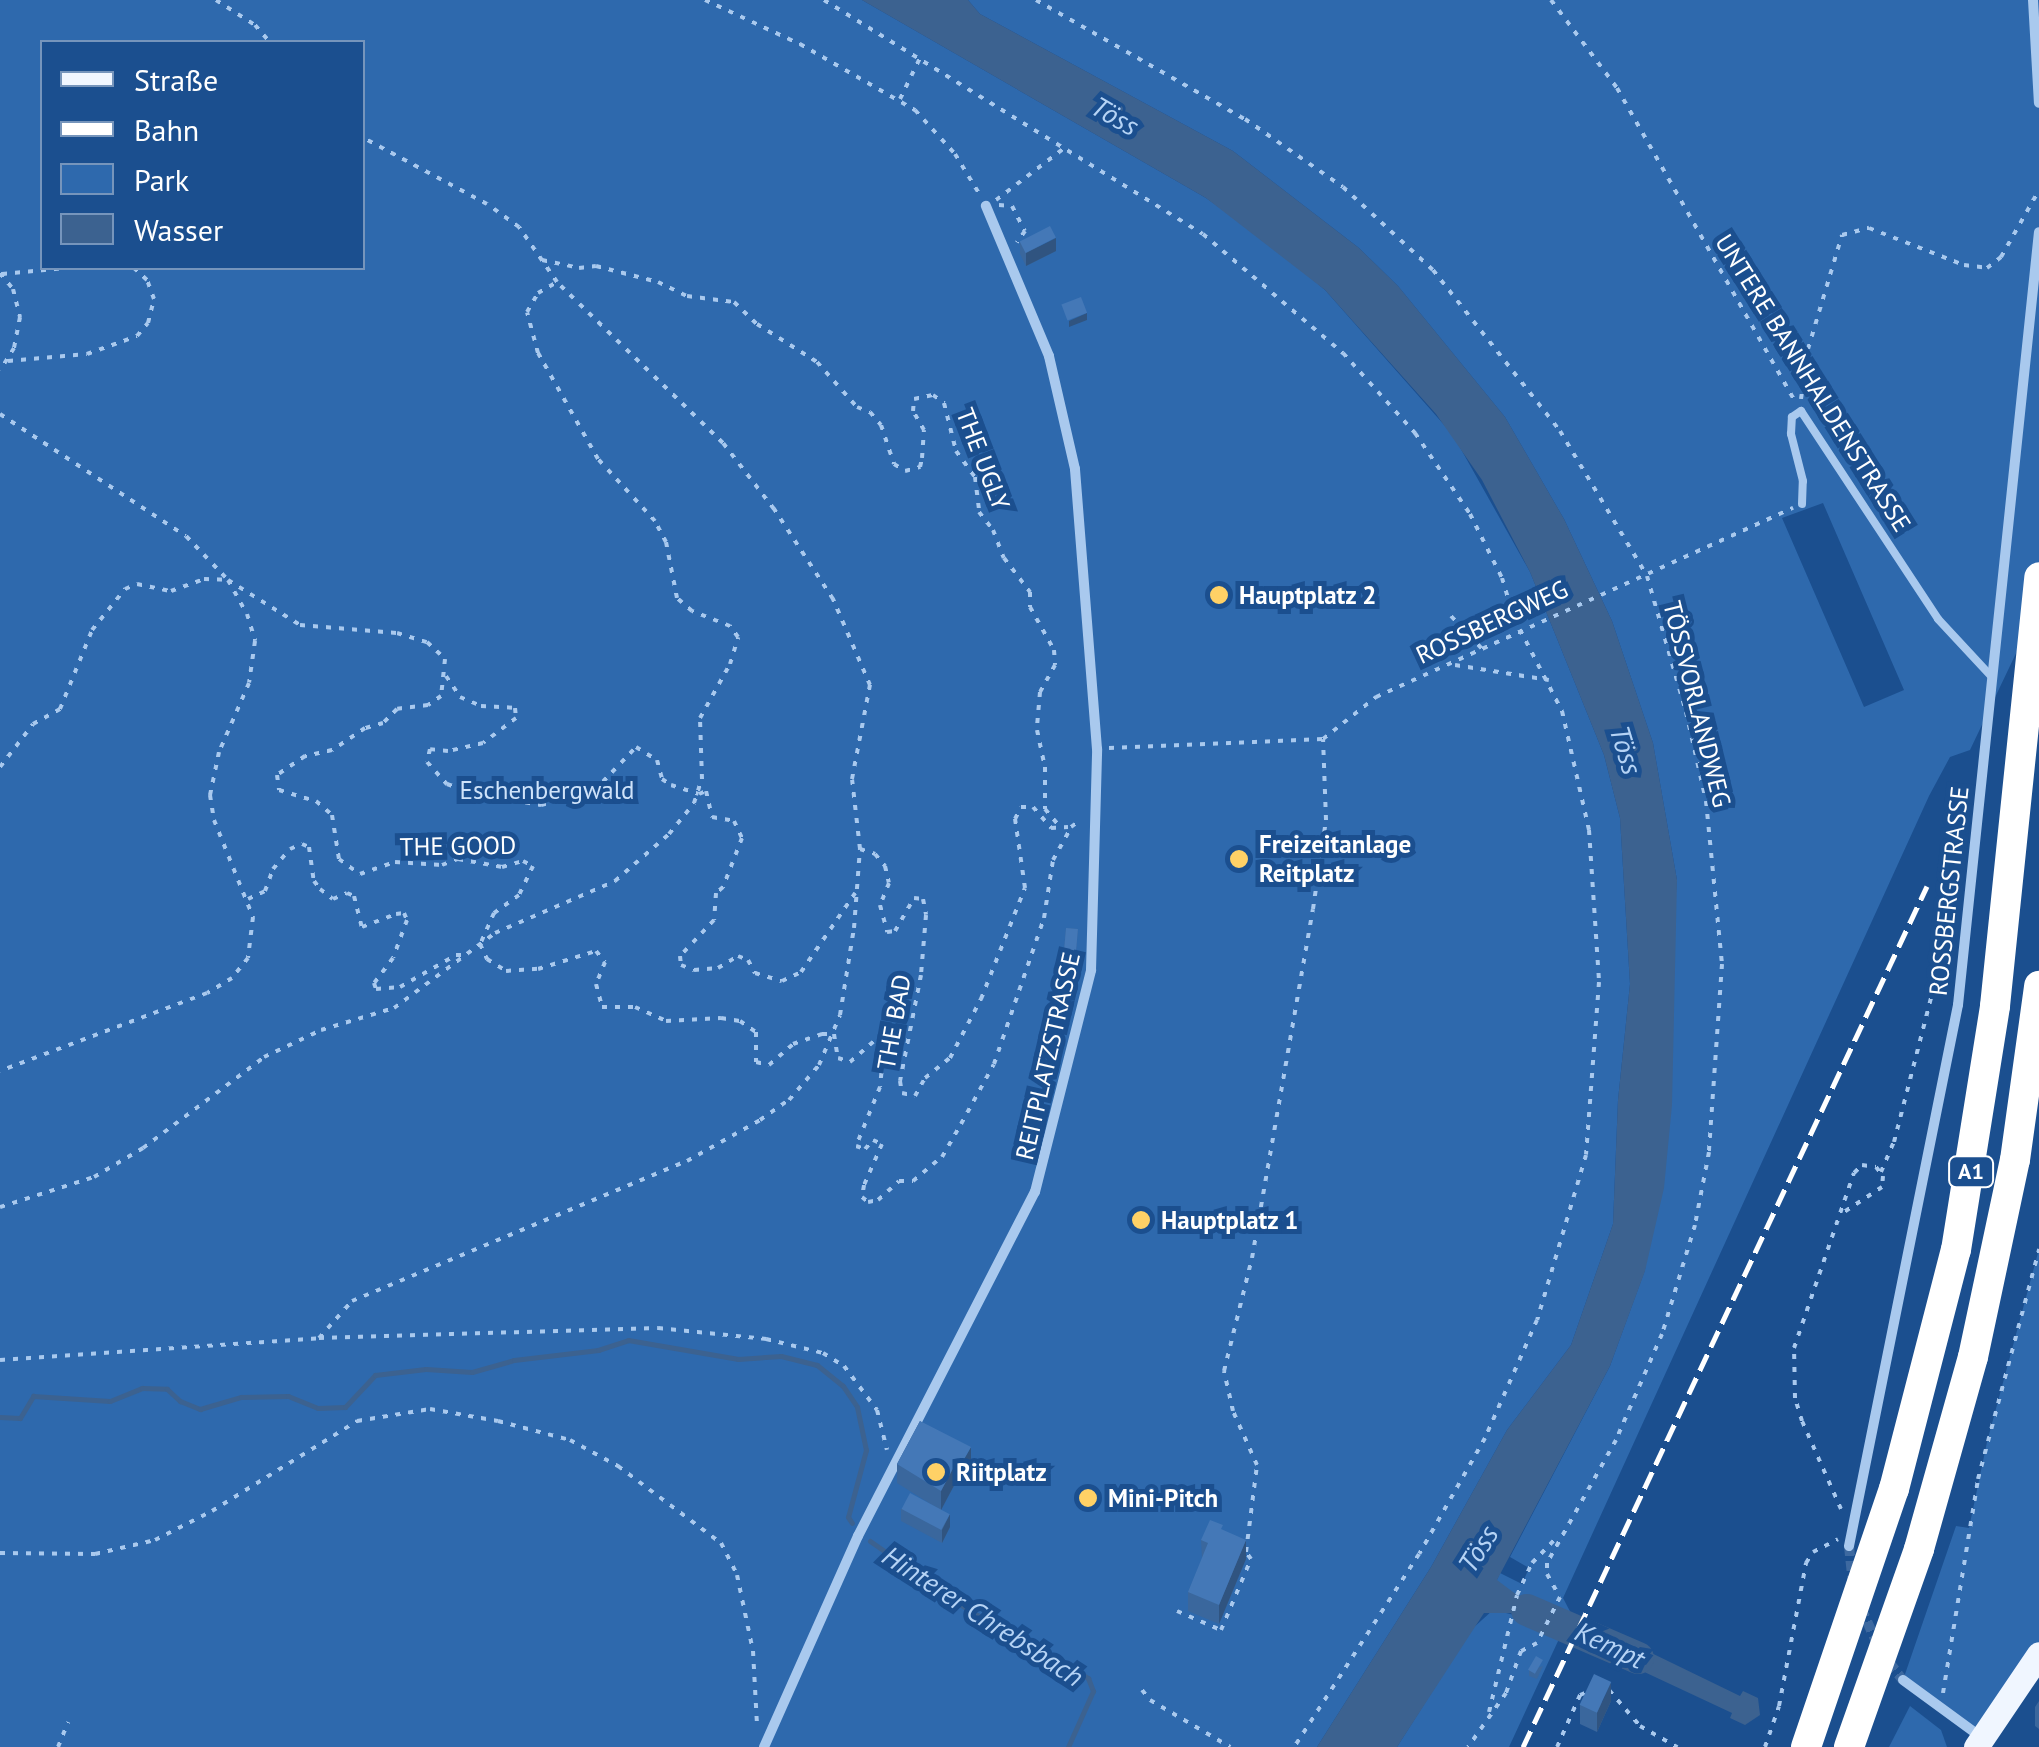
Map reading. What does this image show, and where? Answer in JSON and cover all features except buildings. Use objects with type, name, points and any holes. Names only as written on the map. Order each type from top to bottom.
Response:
[{"type":"highway","name":"A1","points":[[1806,1747],[1904,1458],[1959,1234],[1997,990],[2039,577]]},
{"type":"highway","name":"A1","points":[[1849,1747],[1919,1549],[1974,1356],[2015,1160],[2039,986]]},
{"type":"main road","points":[[1979,1742],[2039,1654]]},
{"type":"street","points":[[2033,0],[2039,104]]},
{"type":"street","name":"REITPLATZSTRASSE","points":[[764,1747],[824,1609],[892,1470],[1036,1192],[1091,970],[1097,748],[1075,469],[1049,356],[989,212]]},
{"type":"street","name":"ROSSBERGSTRASSE","points":[[1849,1546],[1944,1086],[1964,952],[2039,232]]},
{"type":"street","points":[[1903,1680],[1979,1742]]},
{"type":"lane","points":[[1802,411],[1792,418],[1791,434],[1803,480],[1802,504]]},
{"type":"lane","name":"UNTERE BANNHALDENSTRASSE","points":[[1802,411],[1938,619],[1991,676]]},
{"type":"path","points":[[216,0],[255,25],[268,40]]},
{"type":"path","points":[[704,0],[800,44],[900,99],[956,154],[989,212]]},
{"type":"path","points":[[824,0],[1203,234],[1343,352],[1416,433],[1470,514],[1502,578],[1514,618],[1562,711],[1589,830],[1599,982],[1586,1154],[1537,1320],[1486,1438],[1419,1554],[1294,1747]]},
{"type":"path","name":"TÖSSVORLANDWEG","points":[[1036,0],[1245,119],[1343,188],[1433,270],[1560,431],[1647,576],[1706,801],[1722,964],[1709,1152],[1694,1226],[1662,1334],[1616,1440],[1562,1533],[1546,1569],[1560,1597],[1538,1642],[1522,1650],[1510,1686],[1468,1747]]},
{"type":"path","name":"UNTERE BANNHALDENSTRASSE","points":[[1552,0],[1636,120],[1718,272],[1802,411]]},
{"type":"path","points":[[900,99],[920,58]]},
{"type":"path","points":[[319,1338],[352,1301],[687,1161],[789,1100],[809,1076],[834,1034],[843,1001],[860,849],[852,779],[870,685],[834,598],[774,509],[723,443],[557,282],[519,227],[487,204],[365,140]]},
{"type":"path","points":[[989,212],[1064,149]]},
{"type":"path","points":[[1800,385],[1828,269],[1845,233],[1870,228],[1964,266],[1987,268],[2001,257],[2039,190]]},
{"type":"path","points":[[989,212],[999,205],[1012,206],[1025,231],[1008,254]]},
{"type":"path","name":"THE UGLY","points":[[542,260],[579,268],[596,266],[658,282],[687,296],[734,302],[757,324],[817,362],[858,408],[870,412],[881,425],[894,464],[904,472],[920,467],[922,458],[924,430],[914,411],[914,400],[933,394],[944,402],[956,450],[975,477],[980,512],[994,530],[1004,558],[1030,592],[1030,607],[1054,650],[1055,665],[1040,692],[1037,730],[1045,767],[1045,809],[1060,827]]},
{"type":"path","points":[[1,273],[40,270]]},
{"type":"path","points":[[8,361],[87,354],[137,336],[148,324],[154,299],[147,280],[136,270]]},
{"type":"path","points":[[0,370],[8,361],[20,318],[14,289],[1,273]]},
{"type":"path","points":[[557,282],[538,293],[527,312],[538,353],[598,460],[655,521],[666,542],[676,598],[692,611],[730,626],[738,637],[730,664],[700,718],[699,794]]},
{"type":"path","points":[[0,414],[172,525],[228,580],[300,625],[416,637],[441,652],[445,672],[460,697],[480,706],[515,708],[516,718],[482,743],[448,751],[430,749],[427,762],[448,784],[474,794],[541,805],[594,791],[636,747],[657,760],[662,779],[671,786],[699,794]]},
{"type":"path","name":"ROSSBERGWEG","points":[[1323,738],[1376,696],[1802,504]]},
{"type":"path","points":[[0,767],[34,724],[60,709],[92,630],[125,589],[137,584],[171,591],[204,580],[228,580]]},
{"type":"path","points":[[0,1071],[221,986],[241,969],[252,945],[253,917],[211,808],[215,767],[249,683],[254,655],[252,626],[228,580]]},
{"type":"path","points":[[1514,618],[1536,600]]},
{"type":"path","points":[[1452,616],[1483,650]]},
{"type":"path","points":[[1451,664],[1549,680]]},
{"type":"path","name":"THE GOOD","points":[[445,672],[441,696],[428,704],[397,709],[383,723],[365,728],[332,750],[304,756],[276,775],[279,790],[316,802],[332,815],[338,859],[360,874],[396,862],[442,866],[458,859],[502,866],[523,861],[533,866],[520,895],[494,913],[480,944]]},
{"type":"path","points":[[1097,748],[1323,738],[1326,820],[1313,910],[1252,1258],[1224,1371],[1232,1411],[1258,1465],[1246,1552],[1251,1558],[1221,1630],[1177,1612]]},
{"type":"path","points":[[0,1207],[94,1177],[143,1148],[264,1057],[320,1030],[394,1008],[495,932],[615,881],[670,834],[699,794],[706,791],[712,817],[734,822],[742,838],[723,887],[716,892],[714,920],[680,956],[681,965],[694,970],[718,968],[738,956],[748,960],[756,973],[782,981],[801,972],[857,890]]},
{"type":"path","name":"THE BAD","points":[[860,849],[876,854],[885,866],[889,883],[880,905],[887,932],[895,931],[914,898],[923,899],[925,944],[900,1081],[902,1093],[915,1096],[925,1078],[950,1058],[1025,888],[1015,819],[1021,806],[1033,807],[1051,828],[1070,827]]},
{"type":"path","points":[[834,1034],[838,1058],[850,1062],[871,1039],[879,1037],[884,1047],[877,1099],[856,1146],[866,1149],[873,1140],[882,1144],[862,1197],[878,1200],[899,1181],[914,1182],[942,1157],[994,1064],[1044,918],[1053,860],[1070,827],[1085,817],[1098,820]]},
{"type":"path","points":[[248,898],[265,891],[274,869],[290,849],[302,844],[310,847],[314,881],[333,899],[347,893],[354,896],[362,927],[404,913],[407,920],[393,958],[374,982],[376,989],[387,992],[456,955],[466,955]]},
{"type":"path","points":[[1844,1212],[1877,1192],[1884,1182],[1881,1172],[1894,1142],[1945,924]]},
{"type":"path","points":[[480,944],[487,959],[506,971],[538,968],[596,951],[605,962],[596,984],[602,1007],[635,1007],[666,1022],[721,1018],[740,1021],[756,1032],[756,1062],[769,1065],[793,1044],[834,1034]]},
{"type":"path","points":[[1765,1747],[1778,1706],[1806,1563],[1817,1549],[1850,1530],[1811,1447],[1795,1398],[1796,1333],[1858,1168],[1869,1165],[1881,1172]]},
{"type":"path","points":[[1940,1710],[1978,1480],[2039,1249]]},
{"type":"path","points":[[0,1360],[319,1338],[658,1328],[791,1343],[844,1366],[861,1386],[877,1410],[892,1470]]},
{"type":"path","points":[[0,1553],[95,1554],[155,1540],[212,1512],[357,1420],[430,1409],[498,1421],[570,1440],[618,1466],[721,1543],[737,1575],[753,1651],[758,1728]]},
{"type":"path","points":[[1488,1716],[1517,1596],[1532,1563],[1562,1533]]},
{"type":"path","points":[[1556,1747],[1580,1695],[1597,1688],[1608,1690],[1640,1726],[1678,1747]]},
{"type":"path","points":[[1142,1690],[1150,1700],[1230,1747]]},
{"type":"path","points":[[58,1747],[68,1722]]},
{"type":"green space","name":"Eschenbergwald","points":[[0,0],[862,0],[1206,198],[1264,239],[1325,290],[1453,435],[1530,572],[1604,755],[1620,818],[1630,984],[1618,1100],[1613,1224],[1571,1345],[1507,1430],[1431,1567],[1317,1747],[0,1747]]},
{"type":"green space","points":[[968,0],[2039,0],[2039,605],[1970,750],[1950,757],[1929,796],[1563,1598],[1573,1617],[1517,1595],[1496,1582],[1500,1573],[1522,1584],[1529,1568],[1510,1557],[1610,1366],[1645,1270],[1677,880],[1653,743],[1612,621],[1564,519],[1505,417],[1398,286],[1359,248],[1233,151],[980,14]],"holes":[[[1823,503],[1904,690],[1864,707],[1782,518]]]},
{"type":"green space","points":[[2039,1249],[2039,1654],[1982,1738],[1903,1680],[1956,1526],[1969,1528],[1987,1442]]},
{"type":"green space","points":[[1493,1610],[1523,1617],[1565,1636],[1559,1639],[1509,1747],[1397,1747],[1472,1629]]},
{"type":"green space","points":[[1910,1706],[1941,1730],[1947,1747],[1889,1747]]},
{"type":"water","name":"Töss","points":[[862,0],[968,0],[980,14],[1233,151],[1359,248],[1398,286],[1505,417],[1564,519],[1612,621],[1653,743],[1677,880],[1672,1105],[1664,1188],[1645,1271],[1610,1366],[1497,1580],[1517,1595],[1573,1617],[1565,1636],[1511,1613],[1484,1613],[1397,1747],[1317,1747],[1431,1567],[1507,1430],[1571,1345],[1613,1224],[1618,1100],[1630,984],[1620,818],[1604,755],[1530,572],[1482,480],[1436,414],[1325,290],[1206,198]]},
{"type":"water","points":[[1602,1629],[1740,1696],[1743,1691],[1758,1698],[1760,1715],[1745,1725],[1730,1718],[1732,1713],[1593,1648]]},
{"type":"waterway","name":"Hinterer Chrebsbach","points":[[0,1417],[20,1418],[33,1396],[110,1401],[142,1388],[167,1389],[180,1401],[200,1409],[241,1397],[288,1396],[318,1408],[345,1407],[375,1375],[426,1369],[472,1372],[514,1360],[598,1350],[628,1340],[738,1359],[781,1356],[817,1365],[843,1386],[857,1407],[866,1450],[848,1517],[852,1523]]},
{"type":"waterway","name":"Hinterer Chrebsbach","points":[[870,1541],[970,1611],[1088,1678],[1093,1691],[1068,1747]]},
{"type":"waterway","name":"Kempt","points":[[1527,1610],[1638,1658]]},
{"type":"tunnel","points":[[1849,1546],[1853,1583]]},
{"type":"tunnel","points":[[1861,1608],[1880,1650],[1903,1680]]},
{"type":"railway","points":[[1523,1747],[1927,886]]},
{"type":"place","name":"Hauptplatz 2","points":[[1219,595]]},
{"type":"place","name":"Freizeitanlage Reitplatz","points":[[1239,859]]},
{"type":"place","name":"Hauptplatz 1","points":[[1141,1220]]},
{"type":"place","name":"Riitplatz","points":[[936,1472]]},
{"type":"place","name":"Mini-Pitch","points":[[1088,1498]]}]
